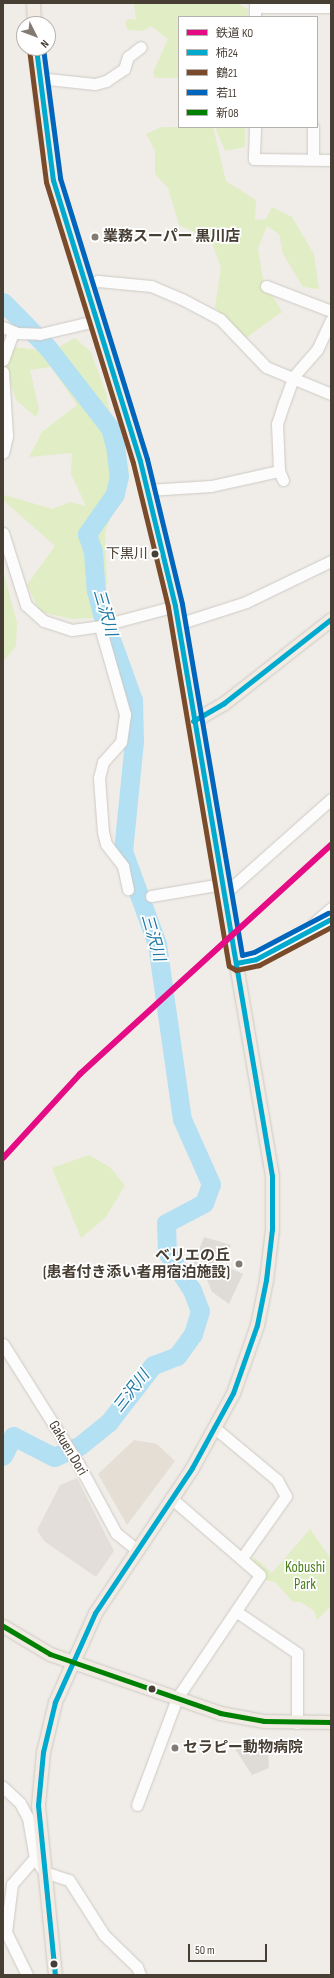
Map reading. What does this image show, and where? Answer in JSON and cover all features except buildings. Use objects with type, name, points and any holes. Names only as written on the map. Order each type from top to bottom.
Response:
[{"type":"main road","points":[[33,3],[34,16]]},
{"type":"main road","points":[[37,56],[38,78],[52,174],[95,321],[148,490],[175,606],[193,721],[269,1152],[272,1229],[257,1325],[216,1429],[94,1613],[70,1661],[55,1702],[43,1752],[38,1806],[55,1975]]},
{"type":"main road","points":[[193,721],[224,703],[331,619]]},
{"type":"main road","points":[[3,1626],[70,1661],[220,1713],[264,1721],[297,1723],[331,1722]]},
{"type":"street","points":[[255,9],[314,12],[331,7]]},
{"type":"street","points":[[38,78],[95,84],[106,81],[124,69],[128,57],[141,47]]},
{"type":"street","points":[[255,128],[254,159],[331,160]]},
{"type":"street","points":[[313,128],[313,159]]},
{"type":"street","points":[[85,286],[98,281],[151,286],[182,299],[220,319],[266,367],[294,376],[331,394]]},
{"type":"street","points":[[266,286],[331,311]]},
{"type":"street","points":[[148,490],[211,486],[281,475],[277,424],[294,376],[317,350],[331,320]]},
{"type":"street","points":[[3,360],[11,330],[49,332],[95,321]]},
{"type":"street","points":[[3,372],[7,436],[3,453]]},
{"type":"street","points":[[3,533],[26,605],[44,622],[72,630],[115,623],[175,606]]},
{"type":"street","points":[[178,624],[246,602],[331,561]]},
{"type":"street","points":[[100,626],[125,714],[121,742],[103,762],[99,778],[103,832],[106,844],[123,866],[128,888]]},
{"type":"street","points":[[151,896],[223,889],[331,799]]},
{"type":"street","points":[[311,927],[331,908]]},
{"type":"street","points":[[236,963],[263,955],[311,927],[331,919]]},
{"type":"street","name":"Gakuen Dori","points":[[3,1344],[78,1463],[116,1533],[136,1549]]},
{"type":"street","points":[[216,1429],[277,1480],[286,1496],[242,1558]]},
{"type":"street","points":[[138,1805],[176,1698],[237,1612],[260,1575],[171,1498]]},
{"type":"street","points":[[237,1612],[297,1653],[297,1723]]},
{"type":"street","points":[[3,1787],[20,1803],[28,1818],[35,1858],[44,1872],[70,1880],[104,1935],[138,1967],[140,1975]]},
{"type":"street","points":[[27,1975],[6,1932],[12,1884],[35,1858]]},
{"type":"shaded area","points":[[204,1237],[231,1245],[223,1265],[243,1274],[229,1304],[212,1292],[203,1270],[193,1265]]},
{"type":"shaded area","points":[[134,1440],[157,1444],[175,1461],[127,1525],[98,1474]]},
{"type":"shaded area","points":[[77,1478],[114,1551],[96,1577],[44,1541],[37,1530],[60,1485]]},
{"type":"shaded area","points":[[232,1744],[268,1750],[269,1768],[252,1775]]},
{"type":"green space","points":[[134,3],[237,3],[248,9],[248,16],[178,16],[178,78],[155,78],[153,72],[168,39],[151,26],[142,31],[128,30],[125,23],[128,19],[136,20]]},
{"type":"green space","points":[[162,127],[213,128],[226,181],[256,200],[255,220],[266,219],[272,207],[292,217],[314,254],[319,289],[303,287],[283,254],[279,234],[267,226],[258,248],[263,279],[282,312],[243,340],[215,307],[221,268],[211,240],[179,225],[168,188],[155,174],[155,150],[146,134]]},
{"type":"green space","points":[[215,128],[245,128],[245,147],[225,151]]},
{"type":"green space","points":[[75,338],[91,352],[106,393],[115,437],[129,470],[105,532],[107,583],[95,618],[72,619],[40,612],[27,585],[55,546],[3,500],[5,495],[52,509],[70,502],[86,506],[71,474],[72,453],[29,457],[42,432],[77,405],[51,367],[30,370],[39,409],[36,417],[16,400],[4,363],[12,347],[41,350],[59,347]]},
{"type":"green space","points":[[3,570],[17,623],[16,646],[3,662]]},
{"type":"green space","points":[[89,1155],[111,1168],[125,1186],[105,1218],[81,1238],[52,1168]]},
{"type":"green space","name":"Kobushi Park","points":[[310,1529],[331,1559],[331,1606],[317,1620],[314,1611],[301,1602],[293,1602],[275,1582],[264,1580],[266,1576],[253,1562],[254,1557],[272,1573]]},
{"type":"waterway","name":"三沢川","points":[[3,302],[48,348],[110,428],[115,445],[119,476],[115,494],[87,534],[93,551],[96,590],[102,614],[133,700],[134,741],[123,851],[157,944],[182,1119],[211,1184],[204,1203],[166,1223],[167,1252],[192,1290],[200,1311],[193,1334],[177,1356],[153,1365],[109,1422],[79,1446],[54,1457],[13,1436],[3,1456]]},
{"type":"rail line","name":"KO","points":[[3,1158],[80,1074],[331,845]]},
{"type":"transit line","name":"鶴21","points":[[30,56],[46,182],[133,463],[168,607],[229,966],[236,970],[259,965],[331,927]]},
{"type":"transit line","name":"柿24","points":[[37,56],[53,180],[140,461],[175,606],[272,1176],[272,1229],[266,1280],[257,1325],[233,1393],[192,1468],[95,1613],[55,1702],[43,1752],[38,1805],[55,1975]]},
{"type":"transit line","name":"若11","points":[[44,56],[60,178],[147,459],[182,604],[242,955],[254,952],[328,913]]},
{"type":"transit line","name":"柿24","points":[[193,721],[224,703],[331,619]]},
{"type":"transit line","name":"柿24","points":[[236,963],[256,959],[331,919]]},
{"type":"transit line","name":"新08","points":[[3,1626],[50,1654],[220,1713],[264,1721],[331,1722]]},
{"type":"place","name":"業務スーパー 黒川店","points":[[95,237]]},
{"type":"place","name":"下黒川","points":[[155,554]]},
{"type":"place","name":"ベリエの丘 (患者付き添い者用宿泊施設)","points":[[239,1264]]},
{"type":"place","name":"セラピー動物病院","points":[[175,1748]]}]
